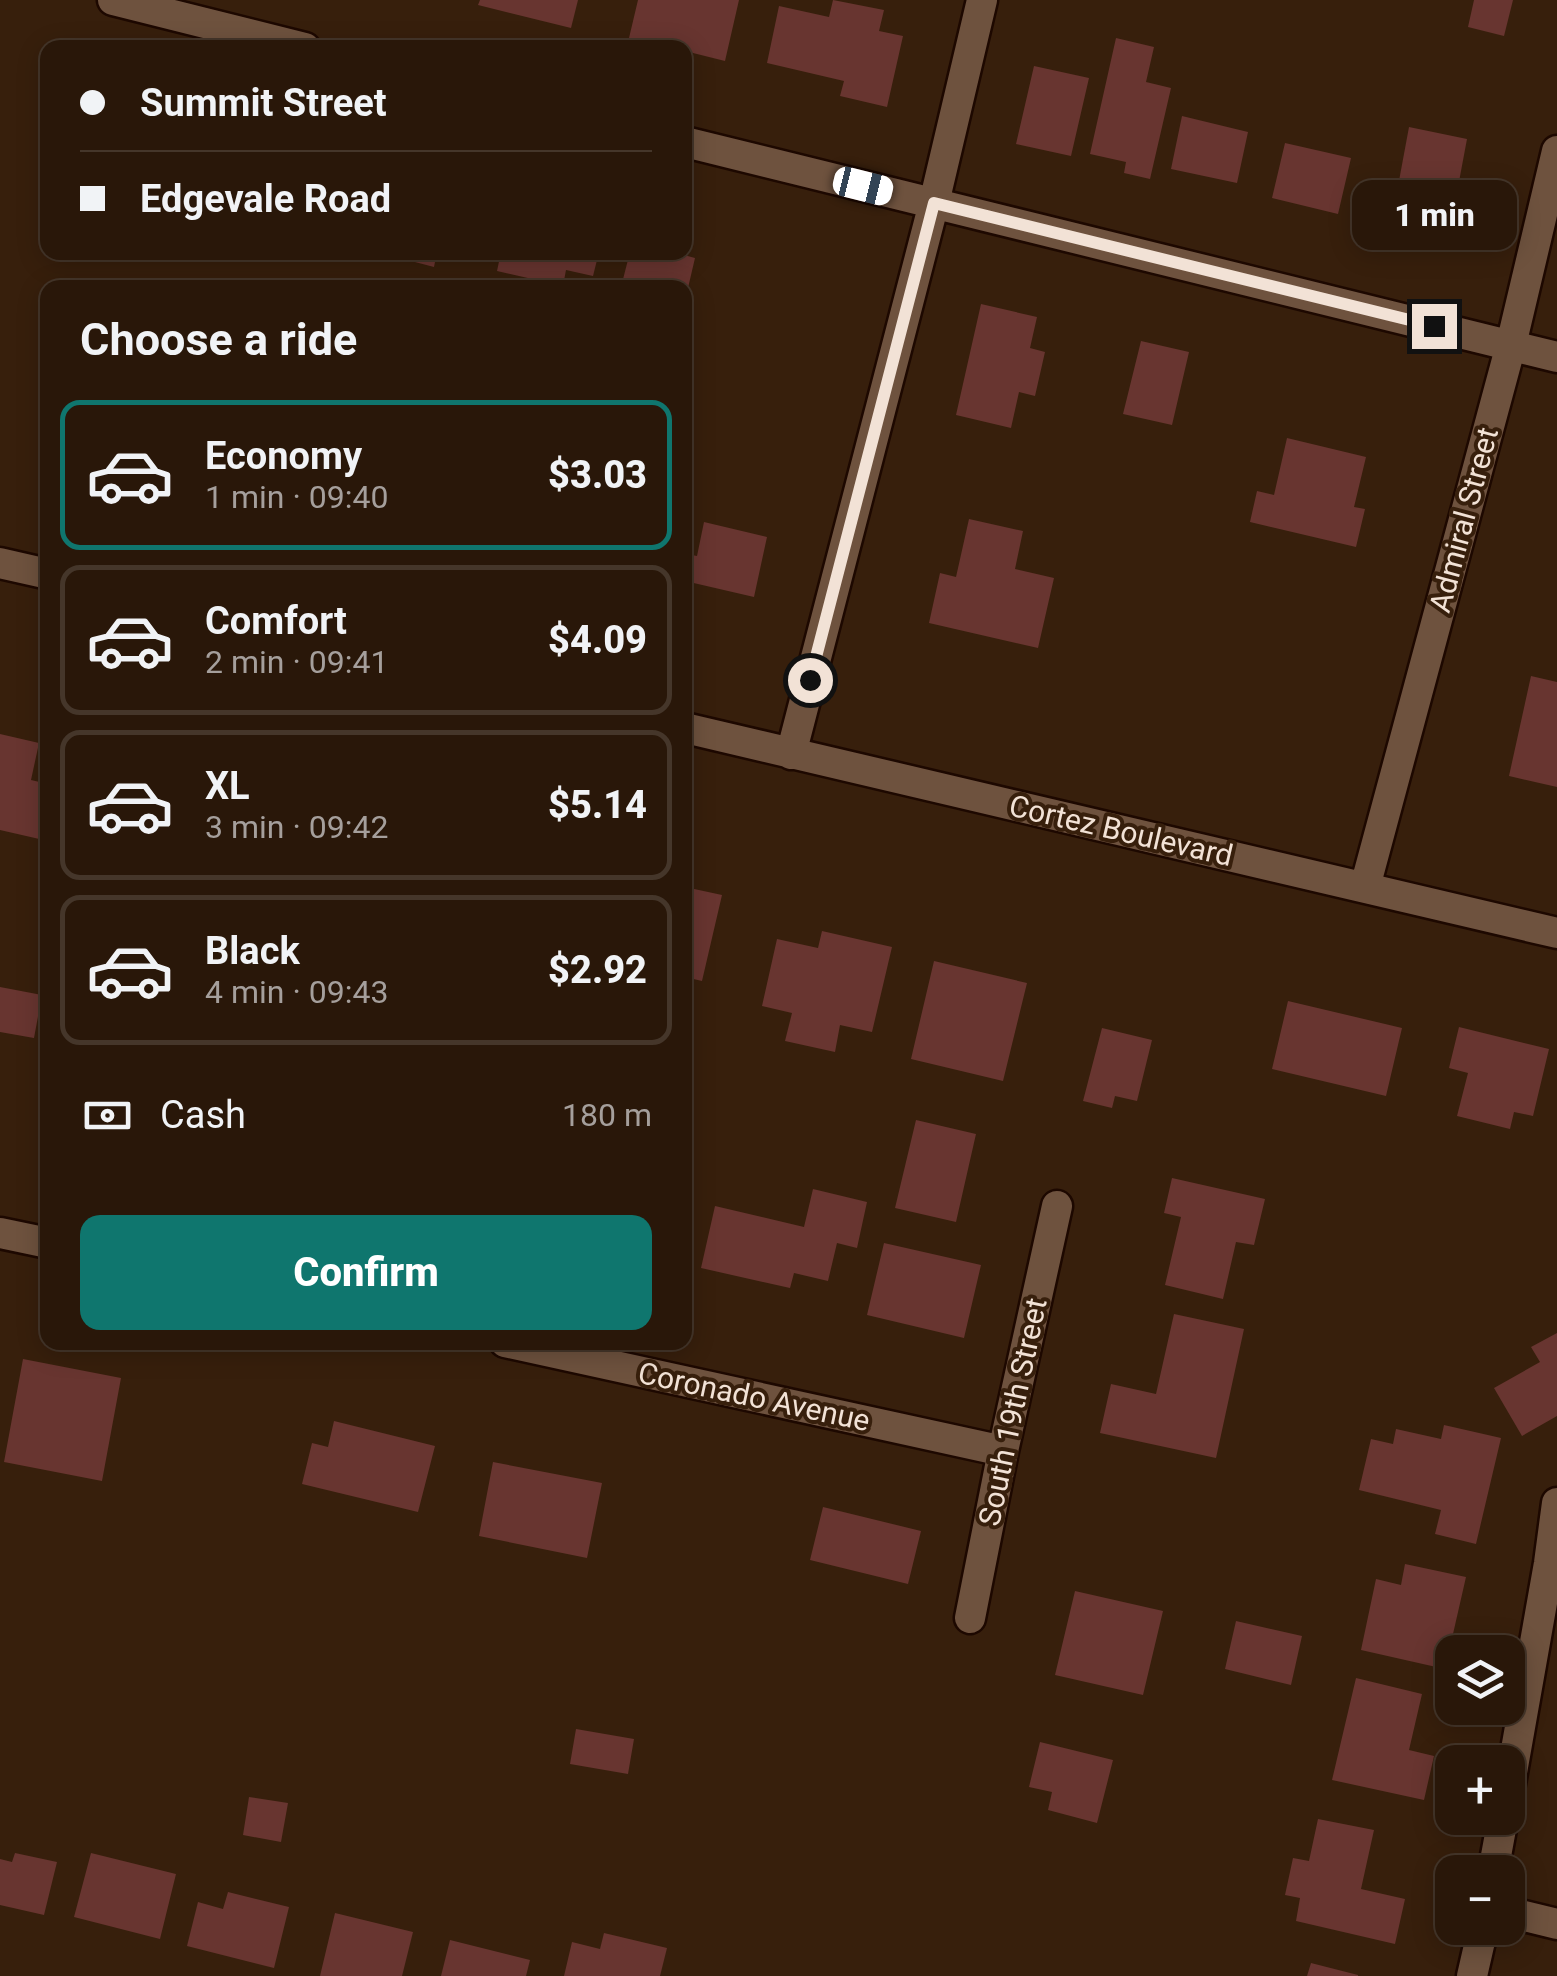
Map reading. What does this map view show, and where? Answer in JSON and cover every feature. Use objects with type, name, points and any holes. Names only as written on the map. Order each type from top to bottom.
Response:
[{"type":"street","points":[[792,754],[934,203],[982,0]]},
{"type":"street","points":[[117,1],[273,40]]},
{"type":"street","points":[[692,144],[1557,357]]},
{"type":"street","name":"Admiral Street","points":[[1365,888],[1510,345],[1557,151]]},
{"type":"street","points":[[0,563],[40,572]]},
{"type":"street","name":"Cortez Boulevard","points":[[692,730],[1557,933]]},
{"type":"street","name":"South 19th Street","points":[[970,1618],[1057,1206]]},
{"type":"street","points":[[0,1232],[40,1241]]},
{"type":"street","name":"Coronado Avenue","points":[[542,1350],[1003,1451]]},
{"type":"street","points":[[1517,1745],[1550,1564],[1557,1502]]},
{"type":"street","points":[[1525,1916],[1557,1924]]},
{"type":"street","points":[[1472,1976],[1478,1945]]},
{"type":"building","points":[[480,0],[578,0],[571,28],[478,5]]},
{"type":"building","points":[[638,0],[739,0],[725,61],[692,53],[692,40],[629,38]]},
{"type":"building","points":[[833,0],[884,10],[879,31],[903,36],[887,107],[840,96],[844,81],[767,63],[779,6],[829,17]]},
{"type":"building","points":[[1474,0],[1513,0],[1504,36],[1468,27]]},
{"type":"building","points":[[1116,38],[1154,47],[1146,82],[1171,88],[1150,179],[1124,173],[1126,162],[1090,154]]},
{"type":"building","points":[[1034,66],[1089,78],[1071,156],[1016,144]]},
{"type":"building","points":[[1182,116],[1248,132],[1237,183],[1171,169]]},
{"type":"building","points":[[1409,127],[1467,139],[1446,251],[1388,240]]},
{"type":"building","points":[[1285,143],[1351,158],[1338,214],[1272,198]]},
{"type":"building","points":[[695,258],[690,280],[623,280],[628,260]]},
{"type":"building","points":[[407,260],[435,260],[434,267]]},
{"type":"building","points":[[499,260],[597,260],[593,276],[566,270],[564,280],[537,280],[497,271]]},
{"type":"building","points":[[981,304],[1037,317],[1030,348],[1045,352],[1035,396],[1019,392],[1011,428],[956,415]]},
{"type":"building","points":[[1141,341],[1189,352],[1172,425],[1123,414]]},
{"type":"building","points":[[1287,438],[1366,457],[1354,507],[1365,509],[1356,547],[1250,522],[1257,491],[1274,495]]},
{"type":"building","points":[[969,519],[1023,531],[1015,569],[1054,578],[1038,648],[929,623],[940,573],[956,577]]},
{"type":"building","points":[[704,522],[767,537],[754,597],[692,583],[692,555],[697,556]]},
{"type":"building","points":[[1531,676],[1557,682],[1557,787],[1509,776]]},
{"type":"building","points":[[0,734],[39,743],[31,780],[40,782],[40,839],[0,830]]},
{"type":"building","points":[[692,889],[722,895],[702,981],[692,979]]},
{"type":"building","points":[[822,931],[892,947],[872,1032],[840,1025],[835,1052],[785,1041],[792,1013],[762,1006],[777,939],[818,948]]},
{"type":"building","points":[[934,961],[1027,983],[1003,1081],[911,1059]]},
{"type":"building","points":[[0,987],[40,995],[34,1038],[0,1032]]},
{"type":"building","points":[[1288,1001],[1402,1028],[1386,1096],[1272,1069]]},
{"type":"building","points":[[1459,1027],[1549,1049],[1533,1116],[1514,1112],[1510,1129],[1457,1116],[1468,1073],[1449,1068]]},
{"type":"building","points":[[1102,1028],[1152,1040],[1137,1101],[1115,1096],[1112,1108],[1083,1101]]},
{"type":"building","points":[[916,1120],[976,1134],[956,1222],[895,1208]]},
{"type":"building","points":[[1172,1178],[1265,1199],[1254,1245],[1236,1242],[1223,1299],[1165,1285],[1181,1217],[1164,1213]]},
{"type":"building","points":[[813,1189],[867,1202],[857,1248],[837,1243],[828,1281],[794,1273],[790,1288],[701,1268],[715,1206],[804,1227]]},
{"type":"building","points":[[884,1243],[981,1265],[964,1338],[867,1315]]},
{"type":"building","points":[[1174,1314],[1244,1329],[1216,1458],[1100,1433],[1111,1384],[1156,1394]]},
{"type":"building","points":[[1557,1333],[1557,1416],[1522,1436],[1494,1388],[1540,1362],[1531,1347]]},
{"type":"building","points":[[23,1359],[121,1378],[102,1481],[4,1462]]},
{"type":"building","points":[[334,1421],[435,1446],[418,1512],[302,1484],[312,1443],[328,1447]]},
{"type":"building","points":[[1444,1425],[1501,1438],[1476,1544],[1435,1534],[1441,1510],[1359,1490],[1371,1439],[1393,1444],[1396,1429],[1441,1439]]},
{"type":"building","points":[[493,1462],[602,1483],[587,1558],[479,1536]]},
{"type":"building","points":[[823,1507],[921,1531],[908,1584],[810,1560]]},
{"type":"building","points":[[1405,1564],[1466,1577],[1453,1635],[1435,1635],[1435,1667],[1361,1650],[1376,1579],[1401,1585]]},
{"type":"building","points":[[1075,1591],[1163,1611],[1143,1695],[1055,1675]]},
{"type":"building","points":[[1236,1621],[1302,1636],[1291,1685],[1225,1669]]},
{"type":"building","points":[[1356,1678],[1422,1694],[1409,1750],[1434,1756],[1424,1800],[1332,1780]]},
{"type":"building","points":[[576,1729],[634,1739],[628,1774],[570,1764]]},
{"type":"building","points":[[1040,1742],[1113,1760],[1097,1823],[1048,1810],[1052,1792],[1029,1787]]},
{"type":"building","points":[[249,1797],[288,1803],[281,1842],[243,1835]]},
{"type":"building","points":[[1318,1819],[1374,1830],[1361,1889],[1405,1899],[1395,1944],[1296,1921],[1300,1898],[1285,1895],[1293,1858],[1309,1861]]},
{"type":"building","points":[[15,1853],[57,1862],[44,1915],[0,1905],[0,1859],[12,1862]]},
{"type":"building","points":[[91,1853],[176,1874],[160,1939],[74,1917]]},
{"type":"building","points":[[228,1892],[289,1907],[274,1968],[187,1946],[198,1902],[223,1909]]},
{"type":"building","points":[[335,1913],[413,1932],[402,1976],[320,1976]]},
{"type":"building","points":[[604,1933],[667,1948],[660,1976],[564,1976],[572,1942],[600,1949]]},
{"type":"building","points":[[450,1940],[530,1960],[526,1976],[441,1976]]},
{"type":"building","points":[[1311,1963],[1358,1975],[1358,1976],[1307,1976]]},
{"type":"route","points":[[810,680],[934,203],[1434,326]]}]
